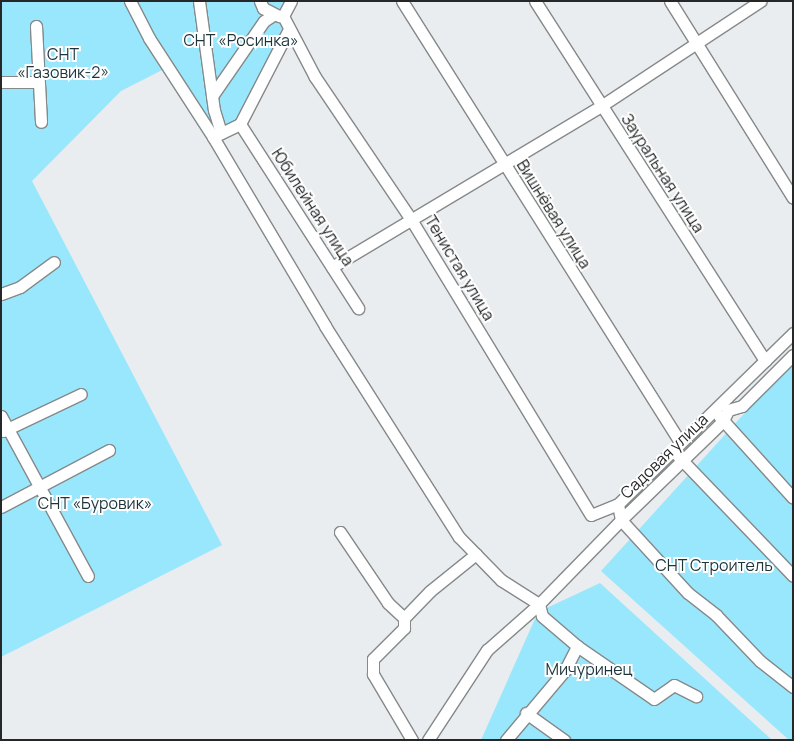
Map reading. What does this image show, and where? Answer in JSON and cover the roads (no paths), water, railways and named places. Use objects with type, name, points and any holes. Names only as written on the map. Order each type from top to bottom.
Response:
[{"type":"street","points":[[130,1],[149,38],[217,135],[325,326],[459,537],[501,580],[539,604],[542,616],[577,646],[654,699],[660,691],[674,684],[696,696]]},
{"type":"street","points":[[199,1],[217,135]]},
{"type":"street","points":[[260,1],[278,16]]},
{"type":"street","points":[[212,96],[264,21],[278,16],[291,1]]},
{"type":"street","name":"Вишнёвая улица","points":[[402,1],[676,446],[682,462],[793,576]]},
{"type":"street","name":"Зауральная улица","points":[[535,1],[765,361]]},
{"type":"street","points":[[670,1],[793,198]]},
{"type":"street","points":[[332,268],[601,106],[695,42],[760,1]]},
{"type":"street","name":"Тенистая улица","points":[[278,16],[315,77],[412,221],[591,515],[618,504]]},
{"type":"street","points":[[36,26],[40,62],[38,82],[41,122]]},
{"type":"street","points":[[217,135],[240,124],[281,51],[288,32]]},
{"type":"street","points":[[1,82],[38,82]]},
{"type":"street","name":"Юбилейная улица","points":[[240,124],[358,308]]},
{"type":"street","points":[[1,294],[20,287],[54,262]]},
{"type":"street","points":[[428,740],[487,650],[539,604],[621,520],[618,504],[793,333]]},
{"type":"street","name":"Садовая улица","points":[[793,355],[742,406],[728,410],[723,421],[682,462],[670,470],[621,520],[688,593],[716,615],[760,661],[793,687]]},
{"type":"street","points":[[5,430],[81,394]]},
{"type":"street","points":[[715,411],[793,498]]},
{"type":"street","points":[[1,416],[5,430],[38,485],[88,576]]},
{"type":"street","points":[[1,506],[38,485],[109,450]]},
{"type":"street","points":[[340,532],[388,603],[404,618]]},
{"type":"street","points":[[412,740],[373,674],[373,659],[404,628],[404,618],[430,590],[476,554]]},
{"type":"street","points":[[506,740],[526,713],[565,670],[577,646]]},
{"type":"street","points":[[526,713],[564,740]]},
{"type":"park label","name":"СНТ «Росинка»","points":[[241,40]]},
{"type":"park label","name":"СНТ «Газовик-2»","points":[[63,63]]},
{"type":"park label","name":"СНТ «Буровик»","points":[[95,503]]},
{"type":"park label","name":"СНТ Строитель","points":[[714,565]]},
{"type":"park label","name":"Мичуринец","points":[[589,669]]}]
